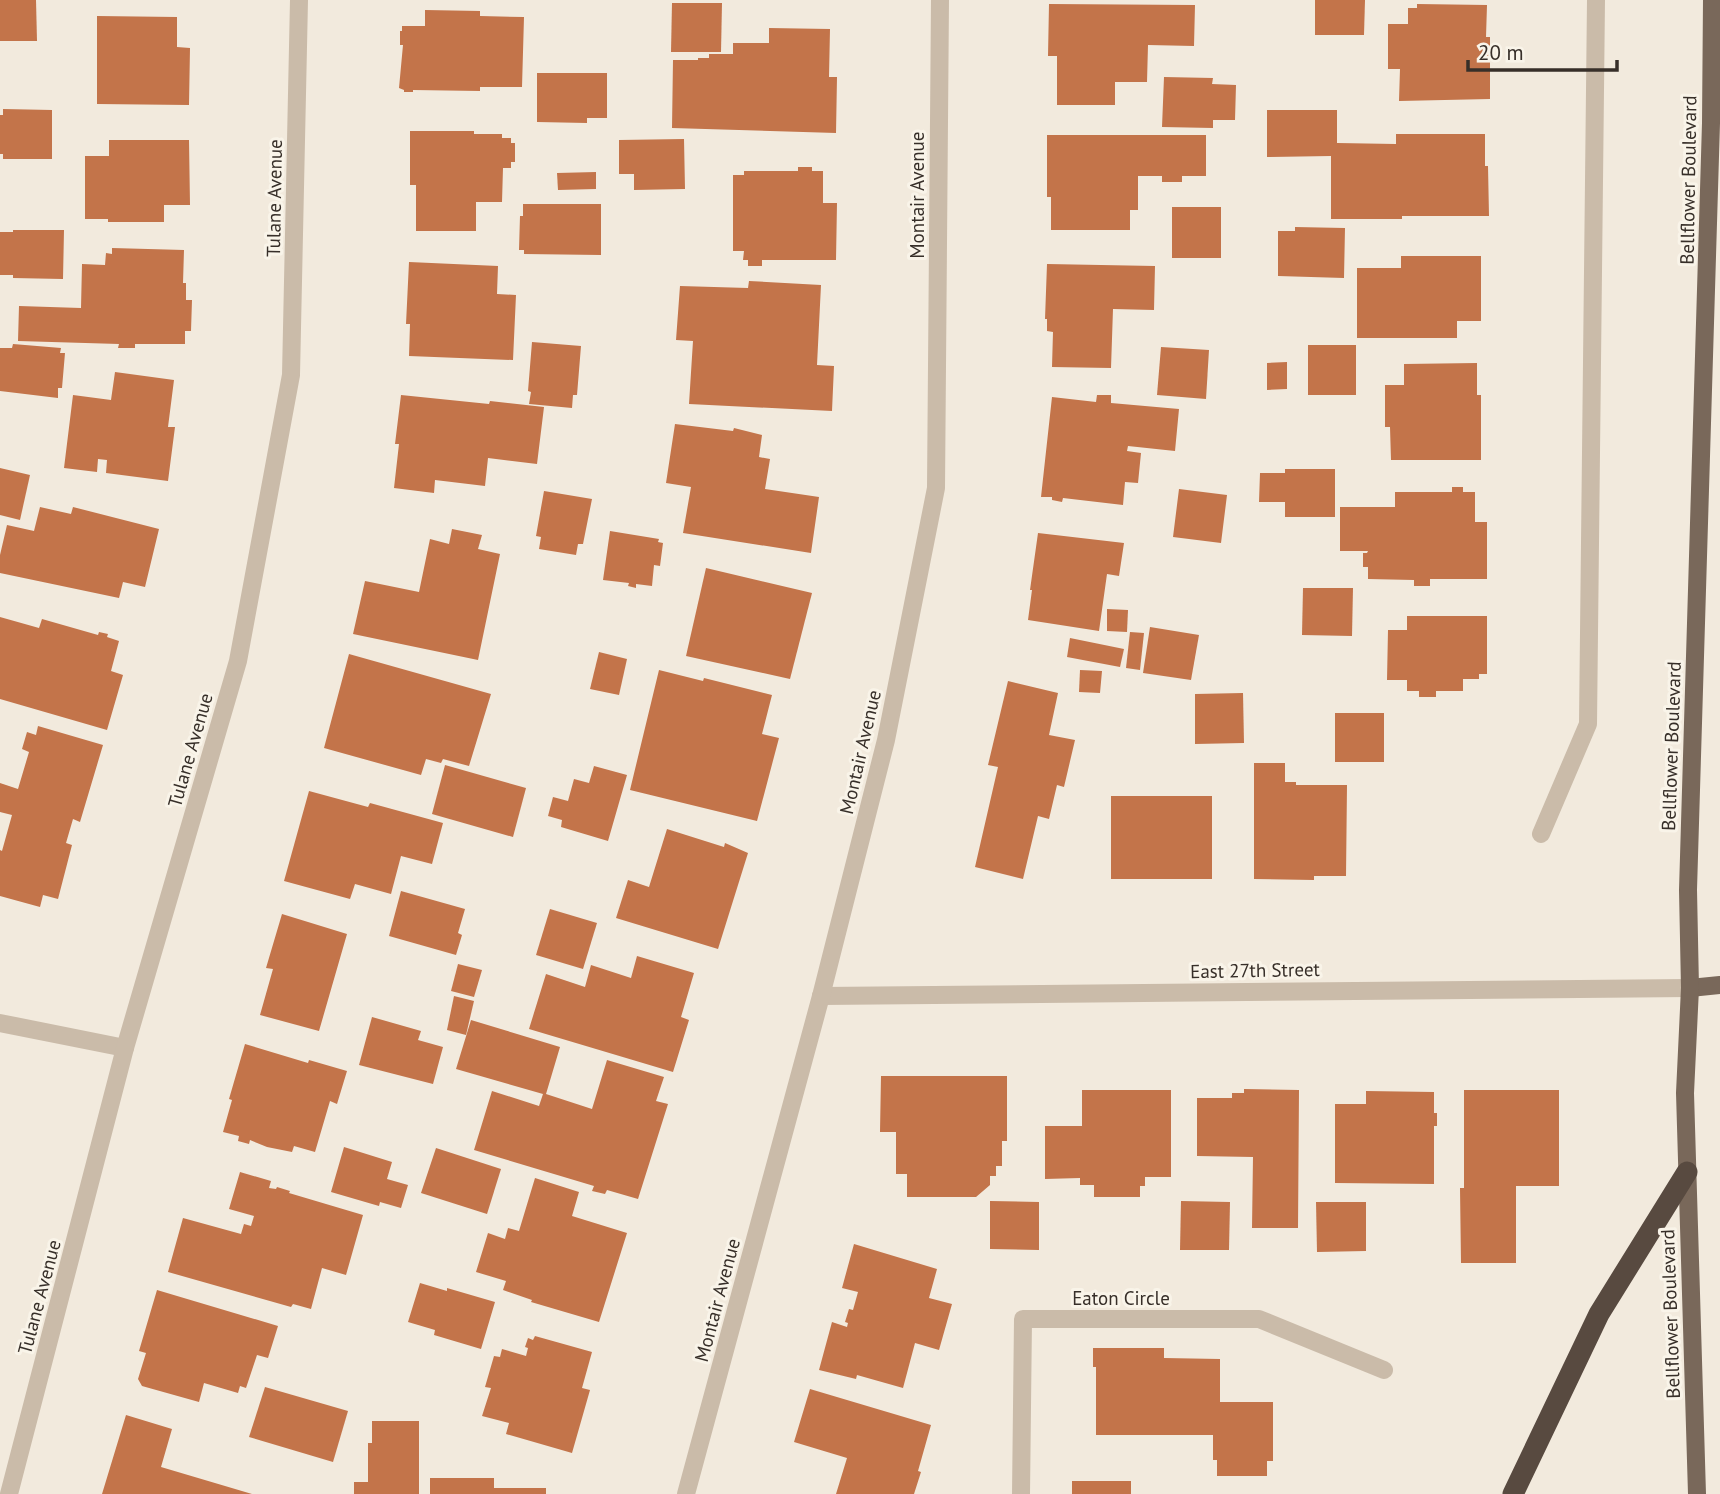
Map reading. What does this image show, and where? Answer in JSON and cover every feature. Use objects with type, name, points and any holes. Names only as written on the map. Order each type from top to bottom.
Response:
[{"type":"highway","points":[[1513,1494],[1599,1314],[1687,1172]]},
{"type":"main road","name":"Bellflower Boulevard","points":[[1698,1494],[1685,1093],[1689,988],[1688,890],[1715,123],[1712,0]]},
{"type":"main road","points":[[1689,988],[1720,985]]},
{"type":"street","name":"Tulane Avenue","points":[[9,1494],[125,1048],[238,661],[291,375],[299,0]]},
{"type":"street","name":"Montair Avenue","points":[[686,1494],[821,996],[886,740],[936,488],[940,0]]},
{"type":"street","points":[[1541,834],[1588,724],[1596,0]]},
{"type":"street","name":"East 27th Street","points":[[821,996],[1689,988]]},
{"type":"street","points":[[0,1023],[125,1048]]},
{"type":"street","name":"Eaton Circle","points":[[1021,1494],[1023,1319],[1258,1319],[1384,1370]]},
{"type":"building","points":[[0,0],[36,0],[37,41],[0,41]]},
{"type":"building","points":[[1315,0],[1365,0],[1364,35],[1315,35]]},
{"type":"building","points":[[672,3],[722,3],[721,52],[671,52]]},
{"type":"building","points":[[1049,4],[1195,5],[1194,46],[1148,45],[1147,82],[1115,82],[1115,105],[1057,105],[1057,56],[1048,56]]},
{"type":"building","points":[[1417,4],[1487,5],[1490,99],[1399,101],[1400,69],[1388,69],[1388,24],[1408,24],[1408,8],[1417,8]]},
{"type":"building","points":[[425,10],[480,11],[480,16],[524,17],[522,87],[480,87],[480,91],[404,92],[399,88],[403,45],[400,45],[400,31],[402,26],[425,26]]},
{"type":"building","points":[[97,16],[177,17],[177,47],[190,48],[189,105],[97,104]]},
{"type":"building","points":[[769,28],[830,29],[829,77],[837,77],[836,133],[672,128],[673,60],[698,60],[709,58],[709,54],[733,54],[733,43],[769,43]]},
{"type":"building","points":[[537,73],[607,73],[607,118],[587,118],[587,123],[537,122]]},
{"type":"building","points":[[1164,77],[1213,78],[1212,84],[1236,85],[1235,120],[1213,120],[1213,128],[1162,127]]},
{"type":"building","points":[[3,109],[52,110],[52,159],[3,159],[3,154],[0,154],[0,115],[3,115]]},
{"type":"building","points":[[1267,110],[1337,110],[1337,143],[1396,144],[1396,134],[1485,134],[1489,216],[1331,219],[1331,156],[1267,157]]},
{"type":"building","points":[[410,131],[502,134],[502,138],[511,138],[511,143],[515,143],[515,162],[511,162],[511,168],[503,168],[502,202],[476,202],[476,231],[416,231],[416,185],[410,185]]},
{"type":"building","points":[[1047,135],[1206,135],[1206,176],[1182,176],[1182,182],[1162,182],[1162,176],[1138,176],[1138,210],[1130,210],[1130,230],[1051,230],[1051,197],[1047,197]]},
{"type":"building","points":[[684,139],[685,189],[634,190],[634,174],[619,174],[619,140]]},
{"type":"building","points":[[109,140],[189,140],[190,205],[164,205],[164,222],[108,222],[108,219],[85,219],[85,156],[109,156]]},
{"type":"building","points":[[798,167],[812,167],[812,171],[823,171],[823,203],[837,203],[836,260],[762,260],[762,266],[748,266],[748,260],[743,260],[744,251],[733,251],[733,175],[744,175],[744,171],[798,171]]},
{"type":"building","points":[[596,172],[596,189],[558,190],[557,173]]},
{"type":"building","points":[[523,204],[601,204],[601,255],[524,254],[524,250],[519,250]]},
{"type":"building","points":[[1172,207],[1221,207],[1221,258],[1172,258]]},
{"type":"building","points":[[1295,227],[1345,228],[1344,278],[1278,276],[1278,231],[1295,231]]},
{"type":"building","points":[[64,230],[63,279],[13,278],[13,275],[0,275],[0,232]]},
{"type":"building","points":[[112,248],[184,250],[183,283],[186,283],[186,300],[192,300],[191,331],[185,331],[185,344],[135,344],[135,348],[118,348],[119,344],[18,341],[19,306],[81,308],[82,264],[105,265],[106,253],[112,254]]},
{"type":"building","points":[[1401,256],[1481,256],[1481,321],[1457,321],[1457,338],[1357,338],[1357,268],[1401,268]]},
{"type":"building","points":[[409,262],[498,266],[497,294],[516,295],[513,360],[409,356],[410,324],[406,324]]},
{"type":"building","points":[[1047,264],[1155,266],[1154,310],[1113,309],[1111,368],[1052,367],[1053,332],[1047,331],[1045,319]]},
{"type":"building","points":[[749,281],[821,285],[817,365],[834,366],[832,411],[689,404],[693,341],[676,340],[680,286],[748,288]]},
{"type":"building","points":[[532,342],[581,346],[577,395],[573,395],[572,408],[529,404]]},
{"type":"building","points":[[13,344],[61,348],[60,353],[65,353],[62,388],[58,388],[58,398],[0,391],[0,348],[12,348]]},
{"type":"building","points":[[1308,345],[1356,345],[1356,395],[1308,395]]},
{"type":"building","points":[[1161,347],[1209,350],[1206,399],[1157,395]]},
{"type":"building","points":[[1287,362],[1287,389],[1267,390],[1267,363]]},
{"type":"building","points":[[1477,363],[1477,395],[1481,395],[1481,460],[1391,460],[1390,427],[1385,427],[1385,385],[1404,385],[1404,364]]},
{"type":"building","points":[[115,372],[174,380],[168,427],[175,427],[168,481],[106,473],[107,460],[98,459],[97,472],[64,468],[73,395],[111,400]]},
{"type":"building","points":[[401,395],[544,407],[537,464],[488,458],[485,486],[435,480],[434,493],[394,488],[399,444],[395,444]]},
{"type":"building","points":[[1097,395],[1111,395],[1111,403],[1179,409],[1175,451],[1128,446],[1127,451],[1141,453],[1138,483],[1125,482],[1123,505],[1063,498],[1062,502],[1052,500],[1052,497],[1041,497],[1052,397],[1096,402]]},
{"type":"building","points":[[675,424],[733,431],[734,428],[762,435],[759,457],[770,459],[765,489],[819,497],[811,553],[683,533],[691,487],[666,483]]},
{"type":"building","points":[[0,468],[30,475],[20,520],[0,515]]},
{"type":"building","points":[[1285,469],[1335,469],[1335,517],[1285,517],[1285,502],[1259,502],[1260,473],[1285,473]]},
{"type":"building","points":[[1452,487],[1463,487],[1463,492],[1475,492],[1475,522],[1487,522],[1487,579],[1430,579],[1430,586],[1414,586],[1414,580],[1368,579],[1368,567],[1363,567],[1363,553],[1368,551],[1340,551],[1340,507],[1395,507],[1395,492],[1452,492]]},
{"type":"building","points":[[1179,489],[1227,495],[1221,543],[1173,537]]},
{"type":"building","points":[[544,491],[592,499],[583,544],[578,544],[576,555],[539,549],[541,537],[536,536]]},
{"type":"building","points":[[40,507],[71,514],[73,507],[159,529],[145,587],[123,582],[119,598],[0,573],[0,555],[7,525],[34,531]]},
{"type":"building","points":[[452,529],[482,535],[478,549],[500,554],[478,660],[353,634],[365,581],[419,592],[430,539],[449,544]]},
{"type":"building","points":[[610,531],[659,539],[658,542],[663,543],[660,566],[654,565],[652,586],[636,584],[636,588],[628,586],[629,583],[603,580]]},
{"type":"building","points":[[1038,533],[1124,543],[1119,576],[1107,574],[1099,631],[1028,620]]},
{"type":"building","points":[[706,568],[812,593],[790,679],[686,656]]},
{"type":"building","points":[[1303,588],[1353,588],[1352,636],[1302,635]]},
{"type":"building","points":[[1107,609],[1128,610],[1127,632],[1107,631]]},
{"type":"building","points":[[1407,616],[1487,616],[1487,674],[1479,674],[1479,679],[1463,679],[1463,691],[1436,691],[1436,697],[1419,697],[1419,691],[1407,691],[1407,680],[1387,680],[1388,630],[1407,630]]},
{"type":"building","points":[[0,617],[39,628],[42,619],[98,635],[99,632],[108,634],[107,637],[119,641],[111,671],[123,675],[107,730],[0,699]]},
{"type":"building","points":[[1150,627],[1199,635],[1191,680],[1143,673]]},
{"type":"building","points":[[1130,632],[1144,633],[1140,670],[1126,668]]},
{"type":"building","points":[[1070,638],[1124,649],[1120,667],[1067,657]]},
{"type":"building","points":[[599,652],[627,659],[619,695],[590,689]]},
{"type":"building","points":[[349,654],[491,694],[469,766],[443,759],[441,763],[426,759],[421,775],[324,748]]},
{"type":"building","points":[[659,670],[772,695],[762,734],[779,738],[757,821],[630,790]]},
{"type":"building","points":[[1080,670],[1102,671],[1100,693],[1079,692]]},
{"type":"building","points":[[1008,681],[1058,693],[1049,735],[1075,740],[1064,787],[1057,785],[1049,819],[1038,816],[1023,879],[975,867],[998,767],[988,765]]},
{"type":"building","points":[[1243,693],[1244,743],[1195,744],[1195,694]]},
{"type":"building","points":[[1335,713],[1384,713],[1384,762],[1335,762]]},
{"type":"building","points":[[38,726],[103,745],[80,822],[73,819],[66,843],[72,845],[58,899],[43,895],[40,907],[0,896],[0,850],[2,851],[12,815],[0,812],[0,783],[18,789],[29,752],[22,749],[27,732],[36,735]]},
{"type":"building","points":[[1254,763],[1285,763],[1285,782],[1296,782],[1296,785],[1347,785],[1346,876],[1314,876],[1314,880],[1254,879]]},
{"type":"building","points":[[445,765],[526,788],[513,837],[432,814]]},
{"type":"building","points":[[594,766],[627,775],[608,841],[561,827],[562,820],[548,816],[553,797],[568,801],[574,779],[589,783]]},
{"type":"building","points":[[309,791],[368,807],[370,803],[443,823],[432,864],[401,856],[391,894],[355,884],[350,899],[284,881]]},
{"type":"building","points":[[1111,796],[1212,796],[1212,879],[1111,879]]},
{"type":"building","points":[[667,829],[724,847],[725,843],[748,853],[718,949],[616,918],[628,880],[649,887]]},
{"type":"building","points":[[401,891],[465,909],[458,933],[462,935],[456,955],[389,936]]},
{"type":"building","points":[[550,909],[597,923],[583,969],[536,955]]},
{"type":"building","points":[[282,914],[347,934],[319,1031],[260,1015],[273,969],[266,968]]},
{"type":"building","points":[[637,956],[694,973],[681,1017],[689,1020],[673,1072],[529,1029],[546,974],[585,987],[591,965],[631,978]]},
{"type":"building","points":[[458,964],[482,970],[474,997],[451,991]]},
{"type":"building","points":[[454,996],[474,1001],[466,1035],[447,1030]]},
{"type":"building","points":[[372,1017],[421,1031],[418,1040],[443,1047],[433,1084],[359,1065]]},
{"type":"building","points":[[471,1020],[560,1047],[546,1094],[592,1109],[607,1060],[664,1077],[656,1101],[668,1104],[638,1199],[607,1190],[605,1194],[592,1191],[594,1186],[474,1150],[492,1091],[539,1106],[543,1094],[456,1069]]},
{"type":"building","points":[[245,1044],[308,1063],[309,1060],[347,1071],[337,1104],[330,1101],[315,1152],[294,1146],[292,1152],[250,1140],[249,1144],[238,1141],[239,1136],[223,1132],[232,1100],[229,1099]]},
{"type":"building","points":[[881,1076],[1007,1076],[1007,1141],[1002,1141],[1002,1166],[996,1166],[996,1176],[990,1176],[990,1185],[976,1197],[907,1197],[907,1174],[896,1174],[896,1132],[880,1132]]},
{"type":"building","points":[[1244,1089],[1299,1090],[1298,1228],[1252,1228],[1253,1157],[1197,1156],[1197,1098],[1232,1098],[1232,1093],[1244,1093]]},
{"type":"building","points":[[1082,1090],[1171,1090],[1171,1177],[1145,1177],[1145,1186],[1140,1186],[1140,1197],[1094,1197],[1094,1185],[1080,1185],[1080,1178],[1045,1179],[1045,1126],[1082,1126]]},
{"type":"building","points":[[1464,1090],[1559,1090],[1559,1186],[1516,1186],[1516,1263],[1461,1263],[1460,1188],[1464,1188]]},
{"type":"building","points":[[1366,1091],[1434,1092],[1437,1126],[1434,1126],[1434,1184],[1335,1183],[1335,1104],[1366,1104]]},
{"type":"building","points":[[344,1147],[392,1162],[387,1179],[408,1185],[401,1208],[380,1202],[379,1206],[331,1192]]},
{"type":"building","points":[[436,1148],[501,1169],[487,1214],[421,1193]]},
{"type":"building","points":[[240,1172],[271,1181],[269,1188],[277,1187],[363,1215],[346,1275],[322,1268],[311,1309],[293,1304],[291,1307],[168,1272],[183,1218],[241,1234],[244,1224],[251,1226],[254,1216],[229,1209]]},
{"type":"building","points":[[535,1178],[579,1192],[572,1216],[627,1233],[599,1322],[531,1302],[532,1300],[503,1290],[506,1281],[476,1272],[488,1233],[505,1239],[508,1228],[519,1231]]},
{"type":"building","points":[[990,1201],[1039,1202],[1039,1250],[990,1249]]},
{"type":"building","points":[[1181,1201],[1230,1202],[1229,1250],[1180,1250]]},
{"type":"building","points":[[1316,1202],[1366,1202],[1366,1251],[1317,1252]]},
{"type":"building","points":[[854,1244],[937,1269],[929,1298],[952,1304],[939,1350],[915,1343],[903,1388],[857,1375],[856,1379],[819,1370],[832,1322],[847,1327],[848,1323],[845,1322],[849,1309],[853,1310],[858,1292],[842,1288]]},
{"type":"building","points":[[420,1283],[495,1302],[481,1349],[434,1335],[435,1330],[408,1322]]},
{"type":"building","points":[[157,1290],[278,1326],[268,1358],[257,1355],[246,1388],[240,1386],[238,1393],[204,1383],[199,1402],[142,1386],[138,1379],[146,1353],[139,1351]]},
{"type":"building","points":[[535,1336],[592,1352],[582,1388],[590,1390],[572,1453],[506,1434],[509,1423],[482,1416],[491,1388],[485,1387],[494,1356],[500,1357],[502,1349],[526,1356],[528,1338],[533,1340]]},
{"type":"building","points":[[1093,1348],[1164,1348],[1164,1358],[1220,1359],[1220,1402],[1273,1402],[1273,1461],[1267,1461],[1267,1476],[1217,1476],[1217,1460],[1213,1460],[1213,1435],[1096,1435],[1096,1367],[1093,1367]]},
{"type":"building","points":[[265,1387],[348,1411],[333,1462],[249,1437]]},
{"type":"building","points":[[810,1389],[931,1425],[914,1494],[836,1494],[847,1458],[794,1442]]},
{"type":"building","points":[[126,1415],[172,1429],[161,1467],[252,1494],[102,1494]]},
{"type":"building","points":[[372,1421],[419,1421],[419,1494],[354,1494],[354,1482],[368,1482],[368,1443],[372,1443]]},
{"type":"building","points":[[430,1478],[494,1478],[494,1488],[546,1488],[546,1494],[430,1494]]},
{"type":"building","points":[[1072,1481],[1131,1481],[1131,1494],[1072,1494]]}]
